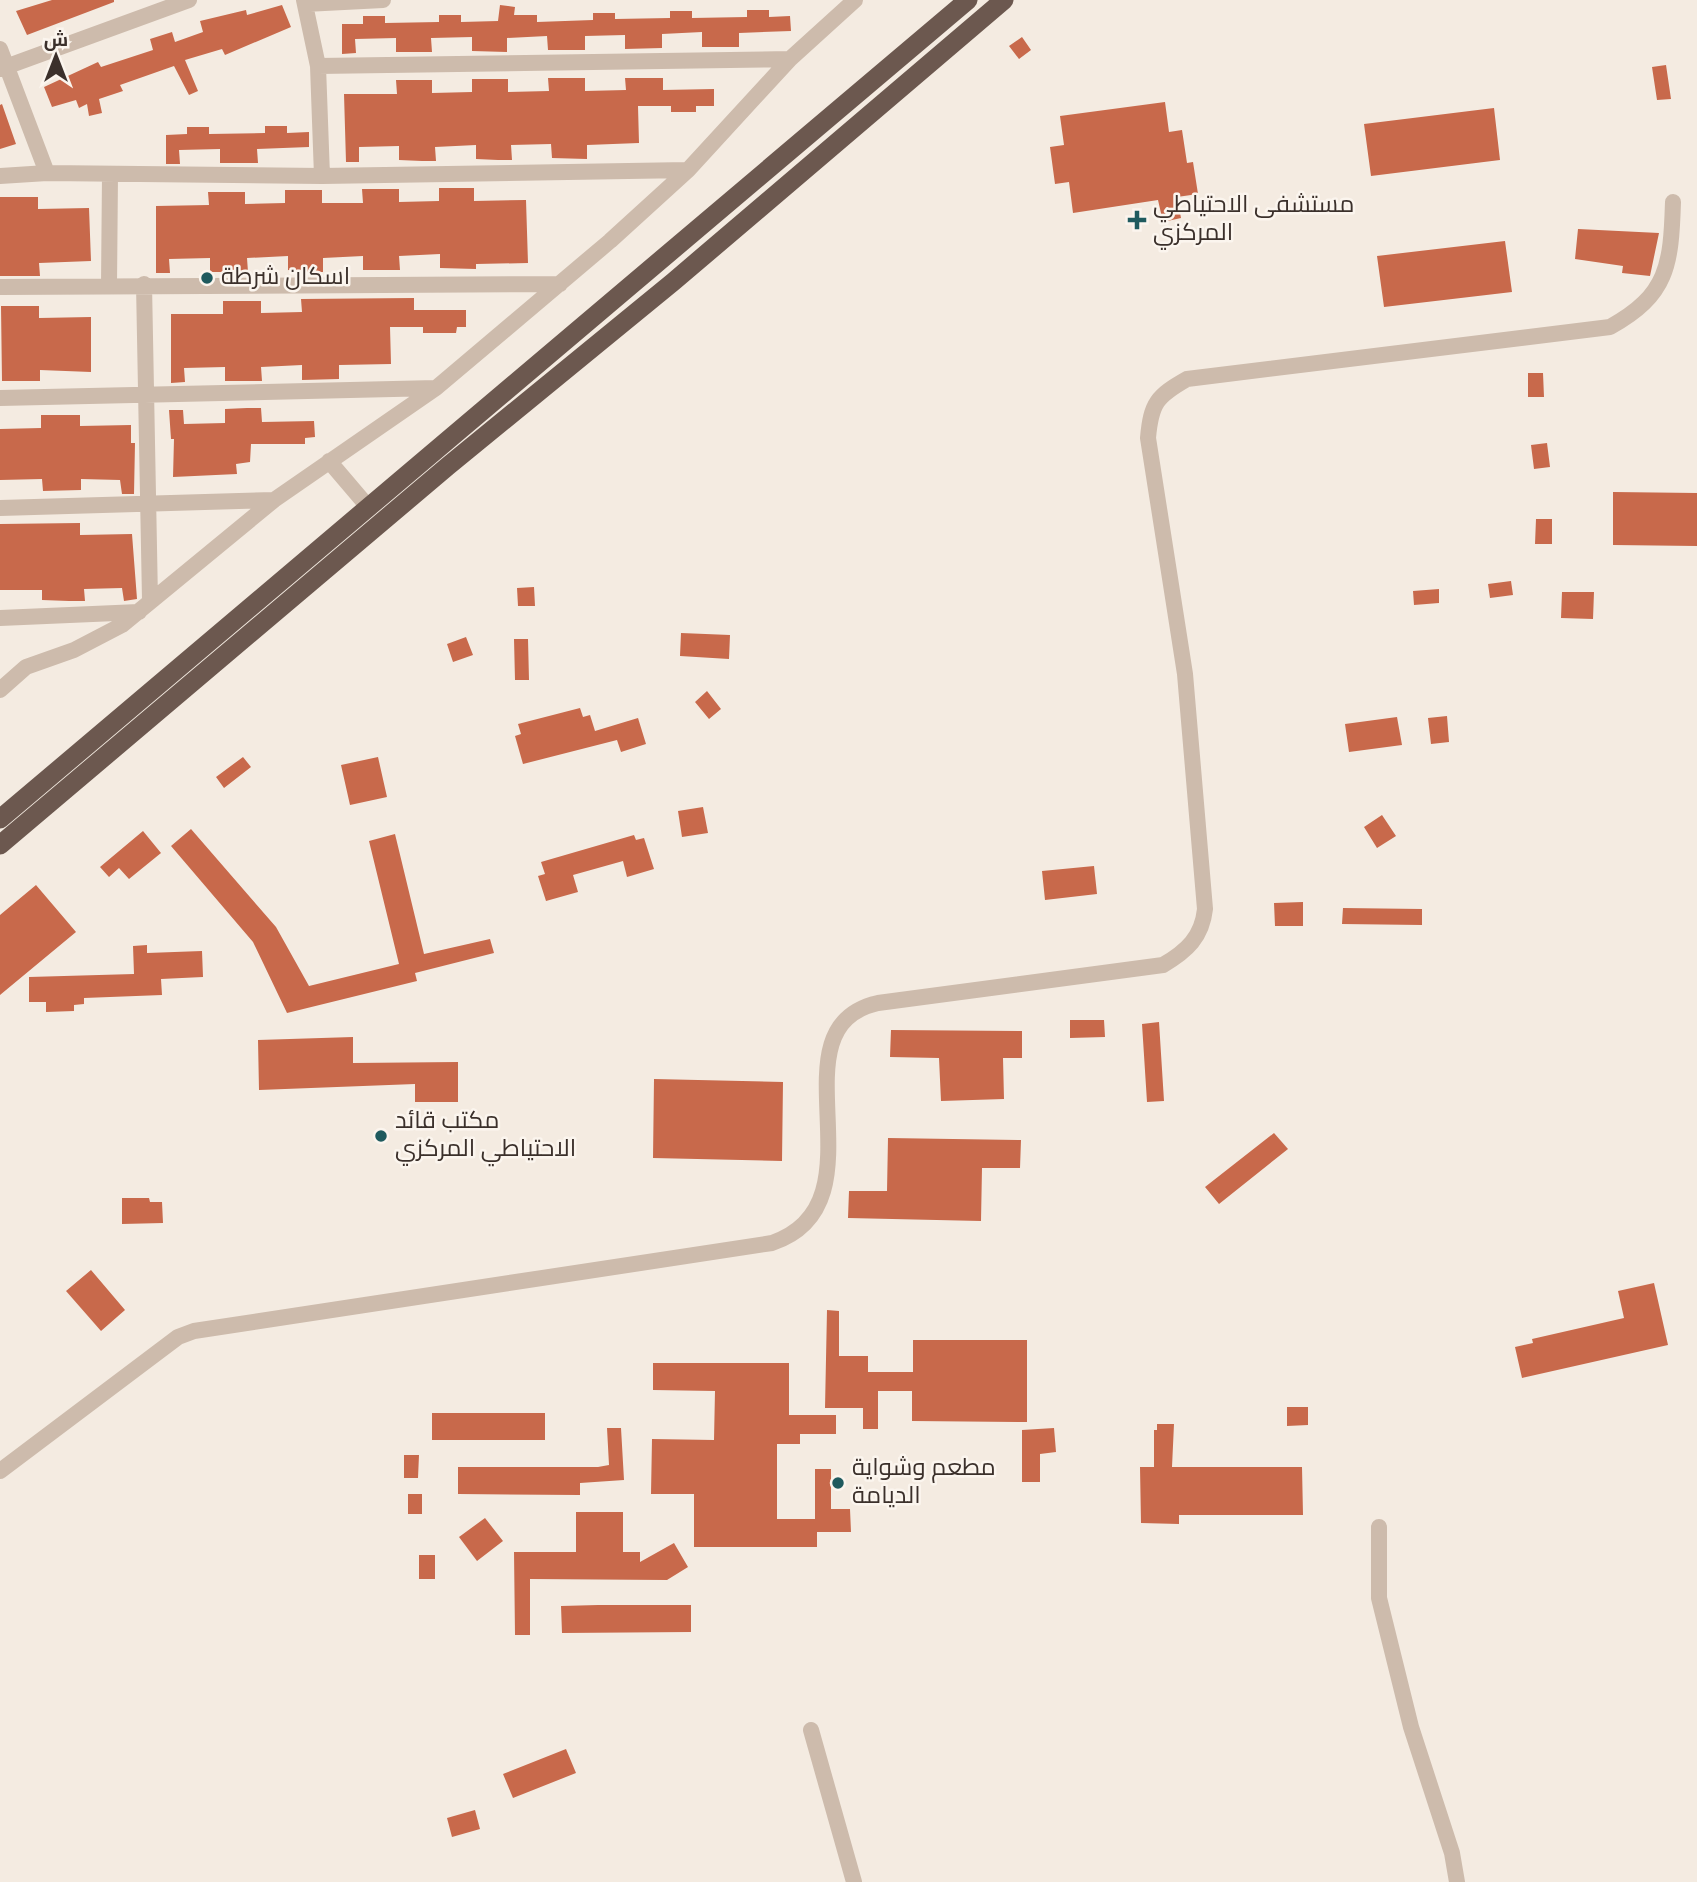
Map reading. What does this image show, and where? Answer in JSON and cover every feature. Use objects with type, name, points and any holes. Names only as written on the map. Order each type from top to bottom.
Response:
[{"type":"highway","points":[[0,818],[968,0]]},
{"type":"highway","points":[[0,845],[448,466],[673,282],[1004,0]]},
{"type":"street","points":[[4,69],[189,0]]},
{"type":"street","points":[[322,176],[318,66],[304,2],[383,0]]},
{"type":"street","points":[[0,690],[26,667],[98,639],[145,606],[274,500],[436,388],[560,284],[688,170],[790,59],[855,0]]},
{"type":"street","points":[[0,49],[4,69],[47,173]]},
{"type":"street","points":[[318,66],[790,59]]},
{"type":"street","points":[[0,176],[47,173],[110,176],[322,176],[688,170]]},
{"type":"street","points":[[108,285],[110,176]]},
{"type":"street","points":[[0,1471],[178,1337],[194,1331],[594,1271],[788,1238],[805,1226],[824,1195],[829,1058],[838,1025],[848,1016],[861,1007],[878,1003],[1163,965],[1179,956],[1203,926],[1205,908],[1185,674],[1148,438],[1150,412],[1163,393],[1186,379],[1610,327],[1638,311],[1659,285],[1671,245],[1672,202]]},
{"type":"street","points":[[0,287],[144,284],[560,284]]},
{"type":"street","points":[[144,284],[145,606]]},
{"type":"street","points":[[0,398],[436,388]]},
{"type":"street","points":[[329,461],[369,508]]},
{"type":"street","points":[[0,508],[146,506],[274,500]]},
{"type":"street","points":[[0,618],[145,606]]},
{"type":"street","points":[[1379,1527],[1379,1598],[1410,1727],[1452,1853],[1457,1882]]},
{"type":"street","points":[[811,1730],[854,1882]]},
{"type":"building","points":[[52,0],[114,2],[27,35],[16,11]]},
{"type":"building","points":[[282,5],[291,27],[225,55],[222,49],[185,60],[198,91],[189,95],[174,66],[120,85],[123,91],[99,99],[102,113],[89,116],[87,104],[79,108],[76,100],[52,107],[44,87],[98,62],[101,67],[153,50],[150,39],[172,32],[175,42],[203,32],[200,21],[246,10],[247,15]]},
{"type":"building","points":[[500,5],[515,7],[514,15],[537,15],[537,22],[593,20],[593,13],[615,13],[615,19],[670,18],[670,11],[692,11],[692,18],[747,17],[747,10],[769,10],[769,17],[790,16],[791,31],[739,33],[739,47],[702,47],[702,32],[662,34],[662,48],[625,49],[625,35],[585,36],[585,50],[548,50],[547,36],[507,38],[507,52],[472,51],[472,37],[431,38],[432,52],[396,52],[396,38],[355,39],[356,53],[342,54],[342,24],[363,24],[363,16],[385,16],[385,23],[439,22],[439,15],[461,15],[461,22],[498,21]]},
{"type":"building","points":[[1022,37],[1031,50],[1019,59],[1009,46]]},
{"type":"building","points":[[1666,65],[1671,99],[1657,100],[1652,67]]},
{"type":"building","points":[[548,78],[585,78],[585,91],[626,90],[625,78],[663,78],[663,90],[714,89],[714,106],[696,106],[696,112],[671,112],[671,106],[638,106],[639,143],[587,145],[587,159],[552,158],[551,144],[511,145],[512,160],[476,159],[476,145],[435,147],[436,161],[399,160],[399,146],[359,147],[359,162],[346,162],[344,94],[397,94],[396,80],[432,80],[432,93],[472,92],[472,79],[508,79],[508,92],[549,91]]},
{"type":"building","points":[[1165,102],[1169,132],[1182,130],[1187,163],[1193,162],[1198,194],[1177,197],[1181,218],[1163,222],[1158,200],[1073,213],[1069,182],[1055,184],[1050,147],[1064,145],[1060,116]]},
{"type":"building","points":[[2,104],[16,144],[0,149],[0,105]]},
{"type":"building","points":[[1494,108],[1500,160],[1371,176],[1364,124]]},
{"type":"building","points":[[265,126],[287,126],[287,133],[309,132],[309,147],[257,149],[258,163],[220,163],[220,149],[179,150],[180,164],[166,164],[166,135],[187,134],[187,127],[209,127],[209,134],[265,133]]},
{"type":"building","points":[[439,188],[474,188],[474,201],[526,200],[528,263],[476,264],[476,269],[440,268],[440,254],[399,256],[400,270],[363,270],[363,256],[323,258],[323,272],[309,272],[288,270],[288,256],[247,258],[248,272],[210,272],[210,258],[169,259],[170,273],[156,273],[156,206],[209,205],[208,192],[245,192],[245,204],[285,203],[285,190],[322,190],[322,203],[363,203],[362,189],[399,189],[399,202],[439,201]]},
{"type":"building","points":[[0,197],[38,197],[38,209],[89,208],[91,261],[39,263],[40,276],[0,276]]},
{"type":"building","points":[[1578,229],[1659,233],[1650,276],[1622,273],[1623,266],[1575,259]]},
{"type":"building","points":[[1505,241],[1512,292],[1384,307],[1377,256]]},
{"type":"building","points":[[414,298],[414,310],[466,310],[466,327],[457,327],[456,333],[423,333],[423,327],[390,327],[391,364],[339,365],[339,379],[302,380],[302,365],[261,367],[262,381],[225,381],[225,367],[184,368],[185,382],[171,383],[171,314],[223,314],[223,301],[261,301],[261,313],[302,312],[301,299]]},
{"type":"building","points":[[1,306],[39,306],[39,318],[91,317],[91,372],[40,370],[40,381],[2,381]]},
{"type":"building","points":[[1528,373],[1543,373],[1544,397],[1528,397]]},
{"type":"building","points":[[261,408],[262,422],[314,421],[315,437],[305,438],[305,444],[251,444],[250,462],[236,464],[237,474],[173,477],[174,439],[171,439],[169,410],[183,410],[184,424],[225,423],[225,409]]},
{"type":"building","points":[[41,415],[80,415],[80,426],[131,425],[131,443],[135,443],[134,494],[122,494],[120,480],[81,479],[81,490],[43,491],[42,479],[0,480],[0,429],[41,428]]},
{"type":"building","points":[[1547,443],[1550,467],[1534,469],[1531,445]]},
{"type":"building","points":[[1613,492],[1697,493],[1697,546],[1613,545]]},
{"type":"building","points":[[1536,519],[1552,519],[1552,544],[1535,544]]},
{"type":"building","points":[[80,523],[80,535],[132,534],[137,599],[124,601],[122,588],[84,589],[85,601],[42,600],[42,590],[0,590],[0,524]]},
{"type":"building","points":[[1511,581],[1513,595],[1490,598],[1488,584]]},
{"type":"building","points":[[534,587],[535,606],[518,606],[517,588]]},
{"type":"building","points":[[1439,589],[1439,603],[1414,605],[1413,591]]},
{"type":"building","points":[[1562,592],[1594,592],[1593,619],[1561,618]]},
{"type":"building","points":[[681,633],[730,635],[729,659],[680,656]]},
{"type":"building","points":[[466,637],[473,655],[453,662],[447,644]]},
{"type":"building","points":[[514,639],[528,639],[529,680],[515,680]]},
{"type":"building","points":[[707,691],[721,709],[709,719],[695,702]]},
{"type":"building","points":[[580,708],[583,717],[590,715],[595,731],[638,718],[646,744],[621,752],[617,740],[523,764],[515,736],[521,734],[518,724]]},
{"type":"building","points":[[1447,716],[1449,742],[1431,744],[1428,718]]},
{"type":"building","points":[[1397,717],[1402,745],[1349,752],[1345,724]]},
{"type":"building","points":[[243,757],[251,767],[224,788],[216,777]]},
{"type":"building","points":[[378,757],[387,797],[350,805],[341,765]]},
{"type":"building","points":[[703,807],[708,833],[682,837],[678,811]]},
{"type":"building","points":[[1382,815],[1396,836],[1377,848],[1364,827]]},
{"type":"building","points":[[191,829],[276,927],[309,986],[399,964],[369,841],[395,834],[424,954],[490,939],[494,953],[415,973],[417,981],[287,1013],[253,942],[171,846]]},
{"type":"building","points":[[143,831],[161,853],[129,879],[119,868],[109,877],[100,867]]},
{"type":"building","points":[[634,835],[636,840],[644,838],[654,869],[627,877],[623,861],[573,875],[578,892],[546,901],[538,876],[545,874],[541,862]]},
{"type":"building","points":[[1094,866],[1097,894],[1045,900],[1042,871]]},
{"type":"building","points":[[36,885],[76,932],[0,995],[0,915]]},
{"type":"building","points":[[1303,902],[1303,926],[1275,926],[1274,903]]},
{"type":"building","points":[[1343,908],[1422,909],[1422,925],[1342,924]]},
{"type":"building","points":[[147,945],[147,953],[202,951],[203,977],[161,979],[162,995],[84,998],[84,1004],[74,1005],[74,1011],[46,1012],[46,1002],[29,1002],[29,977],[134,974],[133,946]]},
{"type":"building","points":[[1070,1020],[1104,1020],[1105,1037],[1070,1038]]},
{"type":"building","points":[[1159,1022],[1164,1101],[1147,1102],[1142,1024]]},
{"type":"building","points":[[891,1030],[1022,1031],[1022,1058],[1003,1058],[1004,1099],[941,1101],[939,1058],[890,1057]]},
{"type":"building","points":[[353,1037],[353,1063],[458,1062],[458,1102],[415,1102],[415,1084],[259,1090],[258,1040]]},
{"type":"building","points":[[654,1079],[783,1082],[782,1161],[653,1158]]},
{"type":"building","points":[[1274,1133],[1288,1149],[1219,1204],[1205,1187]]},
{"type":"building","points":[[888,1138],[1021,1140],[1020,1168],[982,1168],[981,1221],[848,1218],[849,1191],[887,1191]]},
{"type":"building","points":[[122,1198],[149,1198],[150,1202],[162,1202],[163,1223],[122,1224]]},
{"type":"building","points":[[91,1270],[125,1310],[101,1331],[66,1291]]},
{"type":"building","points":[[1654,1283],[1668,1345],[1522,1378],[1515,1347],[1533,1343],[1532,1339],[1624,1318],[1618,1291]]},
{"type":"building","points":[[827,1310],[839,1311],[839,1356],[868,1356],[868,1372],[913,1372],[913,1340],[1027,1340],[1027,1422],[912,1421],[912,1391],[878,1391],[878,1429],[863,1429],[863,1408],[825,1408]]},
{"type":"building","points":[[653,1363],[789,1363],[789,1415],[836,1415],[836,1434],[800,1434],[800,1444],[777,1444],[777,1519],[815,1519],[815,1469],[831,1469],[831,1509],[850,1509],[851,1532],[817,1532],[817,1547],[694,1547],[694,1494],[651,1494],[652,1439],[714,1440],[715,1391],[653,1390]]},
{"type":"building","points":[[1287,1407],[1308,1407],[1308,1425],[1287,1426]]},
{"type":"building","points":[[432,1413],[545,1413],[545,1440],[432,1440]]},
{"type":"building","points":[[1157,1424],[1174,1424],[1172,1467],[1302,1467],[1303,1515],[1179,1515],[1179,1524],[1141,1523],[1140,1467],[1154,1467],[1154,1430],[1157,1430]]},
{"type":"building","points":[[607,1428],[621,1428],[624,1480],[580,1483],[580,1495],[458,1494],[458,1467],[609,1465]]},
{"type":"building","points":[[1054,1428],[1056,1452],[1040,1454],[1040,1482],[1022,1482],[1022,1430]]},
{"type":"building","points":[[404,1455],[419,1455],[418,1478],[404,1478]]},
{"type":"building","points":[[408,1494],[422,1494],[422,1514],[408,1514]]},
{"type":"building","points":[[576,1512],[623,1512],[623,1552],[640,1552],[640,1562],[674,1543],[688,1567],[667,1580],[530,1579],[530,1635],[515,1635],[514,1552],[576,1552]]},
{"type":"building","points":[[485,1518],[503,1541],[477,1561],[459,1537]]},
{"type":"building","points":[[419,1555],[435,1555],[435,1579],[419,1579]]},
{"type":"building","points":[[691,1605],[691,1632],[562,1633],[561,1606]]},
{"type":"building","points":[[566,1749],[576,1773],[513,1798],[503,1774]]},
{"type":"building","points":[[475,1810],[480,1829],[452,1837],[447,1818]]},
{"type":"place","name":"مستشفى الاحتياطي المركزي","points":[[1137,220]]},
{"type":"place","name":"اسكان شرطة","points":[[207,278]]},
{"type":"place","name":"مكتب قائد الاحتياطي المركزي","points":[[381,1136]]},
{"type":"place","name":"مطعم وشواية الديامة","points":[[838,1483]]}]
